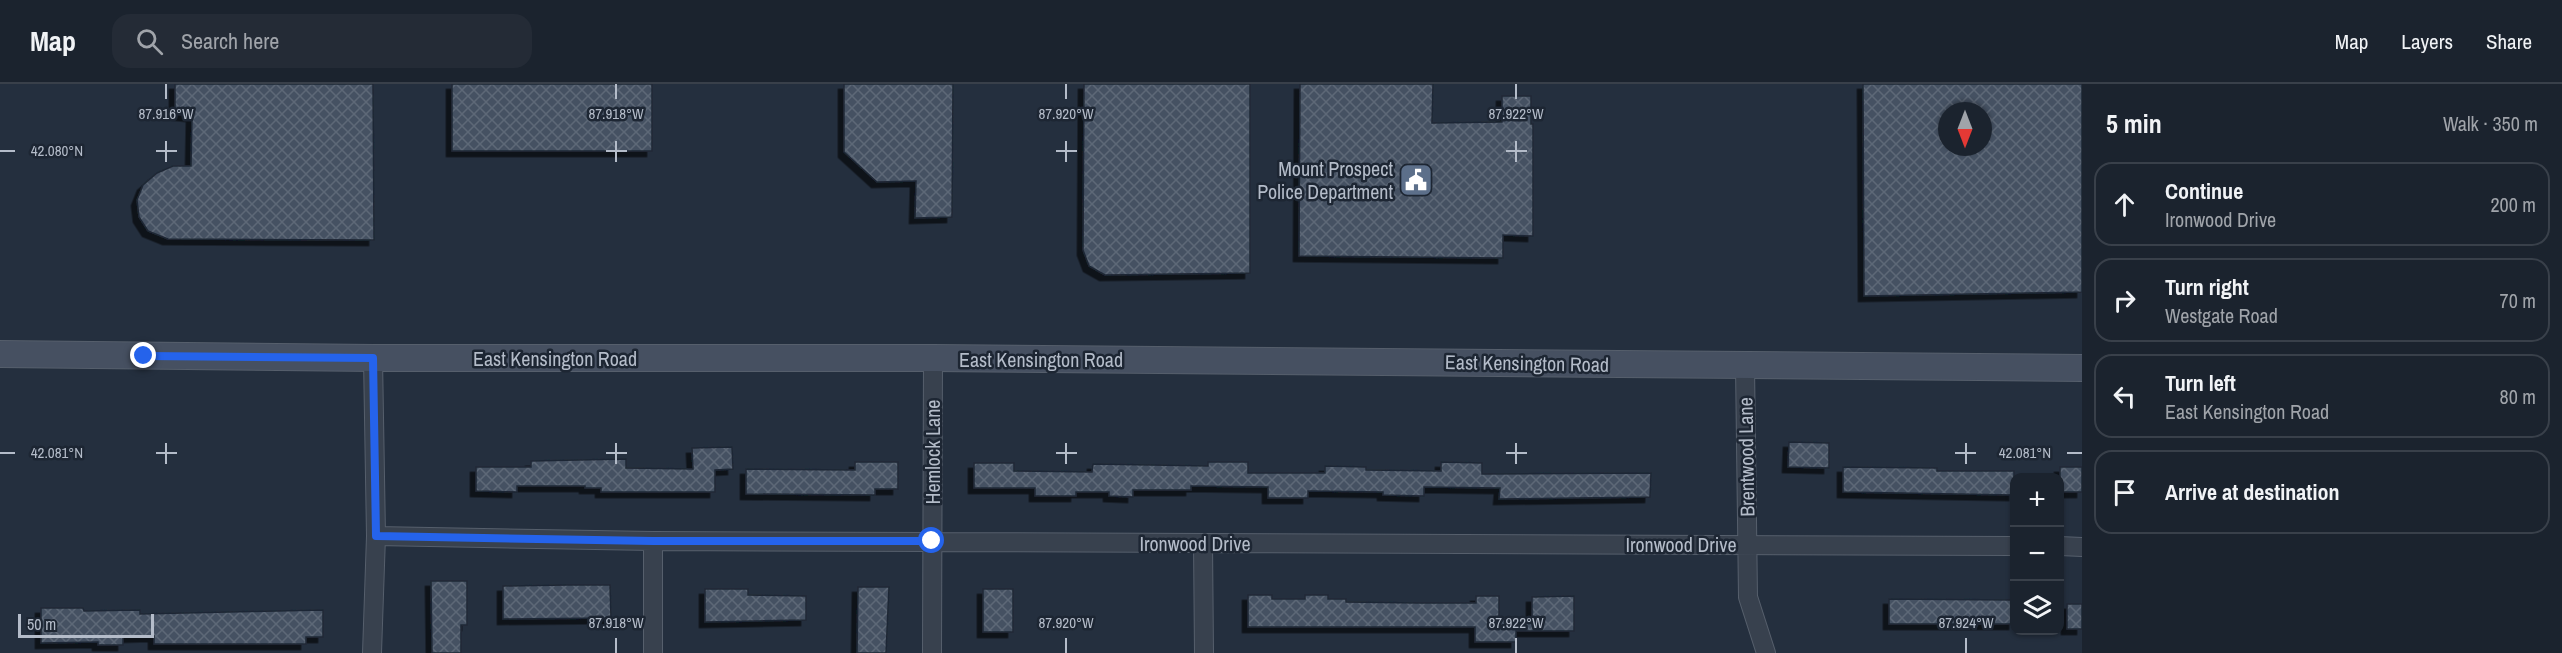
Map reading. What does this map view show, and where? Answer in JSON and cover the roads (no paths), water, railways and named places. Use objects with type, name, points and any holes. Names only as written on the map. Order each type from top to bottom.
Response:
[{"type":"main road","name":"East Kensington Road","points":[[0,354],[373,358],[933,358],[2082,368]]},
{"type":"street","points":[[372,653],[376,536],[373,358]]},
{"type":"street","name":"Hemlock Lane","points":[[932,653],[933,358]]},
{"type":"street","name":"Brentwood Lane","points":[[1745,366],[1748,597],[1766,653]]},
{"type":"street","name":"Ironwood Drive","points":[[376,536],[653,541],[2010,546]]},
{"type":"street","points":[[653,541],[653,653]]},
{"type":"street","points":[[1203,543],[1204,653]]},
{"type":"street","points":[[2064,546],[2082,546]]},
{"type":"place","name":"Mount Prospect Police Department","points":[[1416,180]]}]
